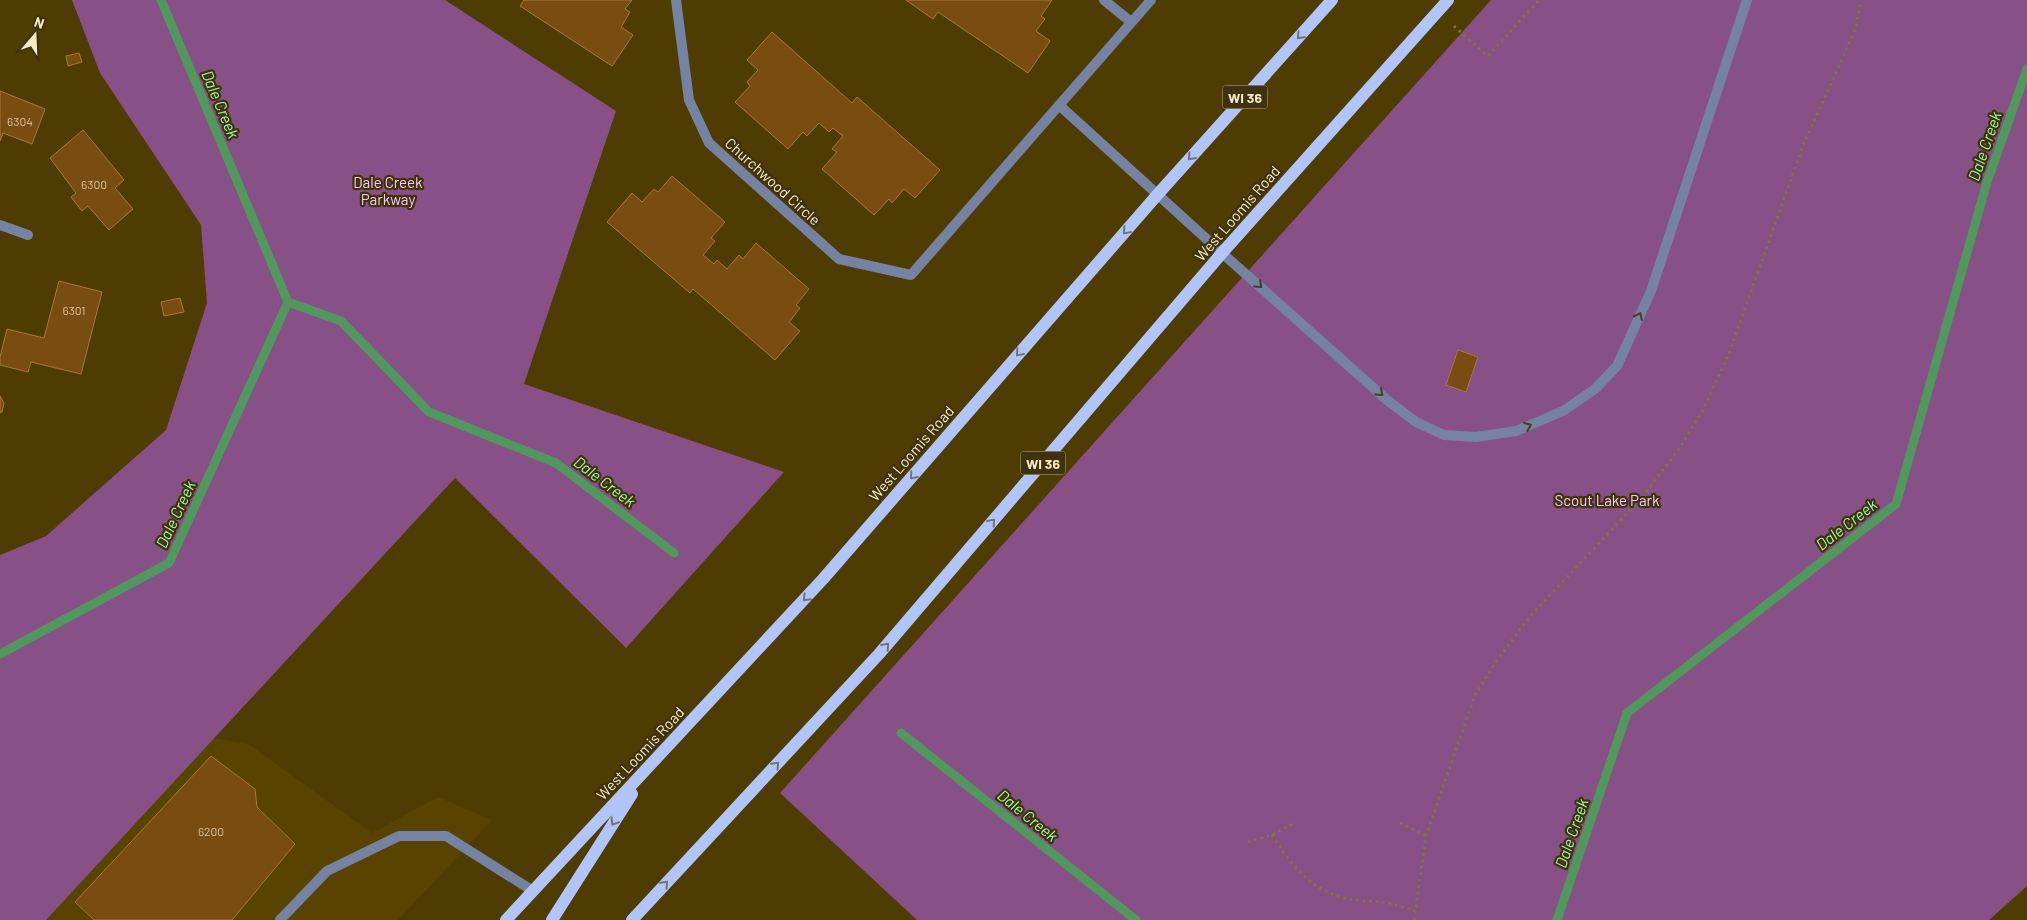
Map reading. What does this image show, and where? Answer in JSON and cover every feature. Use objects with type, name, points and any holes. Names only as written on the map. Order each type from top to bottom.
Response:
[{"type":"main road","name":"West Loomis Road","points":[[506,920],[823,579],[1158,194],[1332,0]]},
{"type":"main road","name":"West Loomis Road","points":[[632,920],[879,654],[1222,253],[1448,0]]},
{"type":"main road","points":[[552,920],[649,766]]},
{"type":"street","name":"Churchwood Circle","points":[[676,0],[689,100],[709,143],[839,259],[911,275],[1059,105]]},
{"type":"street","points":[[1104,0],[1131,22]]},
{"type":"street","points":[[1151,0],[1059,105],[1387,400],[1416,422],[1444,435],[1476,437],[1516,431],[1563,411],[1596,389],[1616,366],[1651,291],[1748,0]]},
{"type":"street","points":[[0,225],[28,235]]},
{"type":"street","points":[[280,920],[327,871],[399,836],[446,836],[533,891]]},
{"type":"path","points":[[1453,25],[1488,56],[1539,0]]},
{"type":"path","points":[[1414,920],[1426,836],[1475,695],[1495,663],[1532,614],[1640,500],[1679,449],[1703,410],[1728,356],[1804,143],[1854,30],[1860,0]]},
{"type":"path","points":[[1248,842],[1272,835],[1296,822]]},
{"type":"path","points":[[1400,823],[1426,836]]},
{"type":"path","points":[[1272,835],[1287,859],[1315,885],[1333,895],[1358,900],[1384,902],[1415,911]]},
{"type":"shaded area","points":[[169,730],[248,744],[372,833],[438,797],[492,820],[398,920],[10,920]]},
{"type":"green space","name":"Dale Creek Parkway","points":[[72,0],[445,0],[616,111],[524,384],[784,472],[626,648],[455,478],[46,920],[0,920],[0,555],[46,536],[166,430],[207,303],[201,225],[100,73]]},
{"type":"green space","name":"Scout Lake Park","points":[[1491,0],[2027,0],[2027,886],[1989,920],[917,920],[780,793]]},
{"type":"building","points":[[524,0],[632,0],[625,9],[630,12],[621,27],[633,35],[612,66],[520,6]]},
{"type":"building","points":[[906,0],[1052,0],[1041,16],[1045,19],[1036,31],[1050,41],[1028,73],[938,12],[933,19]]},
{"type":"building","points":[[772,32],[852,103],[857,97],[940,170],[915,198],[904,189],[892,203],[889,199],[874,215],[822,169],[837,152],[832,149],[843,136],[833,128],[829,132],[819,123],[807,136],[803,132],[788,149],[735,102],[750,86],[747,82],[758,70],[747,60]]},
{"type":"building","points":[[79,53],[82,62],[68,66],[66,56]]},
{"type":"building","points":[[0,91],[45,109],[32,144],[3,133],[0,141]]},
{"type":"building","points":[[83,130],[124,180],[115,188],[133,209],[109,230],[88,206],[82,211],[71,197],[76,193],[50,158]]},
{"type":"building","points":[[672,176],[725,222],[711,238],[715,241],[703,255],[714,264],[717,260],[727,269],[739,255],[743,259],[756,243],[809,289],[796,305],[800,308],[789,322],[800,331],[775,360],[693,289],[690,293],[607,222],[632,193],[642,202],[654,189],[658,192]]},
{"type":"building","points":[[59,281],[102,292],[81,374],[31,362],[28,372],[0,365],[0,357],[7,329],[44,338]]},
{"type":"building","points":[[180,298],[184,312],[164,316],[161,302]]},
{"type":"building","points":[[1458,350],[1478,357],[1466,392],[1446,385]]},
{"type":"building","points":[[0,396],[4,403],[0,413]]},
{"type":"building","points":[[211,756],[255,789],[257,807],[295,844],[232,920],[94,920],[75,902]]},
{"type":"waterway","name":"Dale Creek","points":[[0,654],[169,563],[288,302],[161,0]]},
{"type":"waterway","name":"Dale Creek","points":[[1557,920],[1627,713],[1896,504],[1987,182],[2027,69]]},
{"type":"waterway","name":"Dale Creek","points":[[288,302],[341,321],[429,412],[556,463],[674,553]]},
{"type":"waterway","name":"Dale Creek","points":[[901,733],[1136,920]]}]
